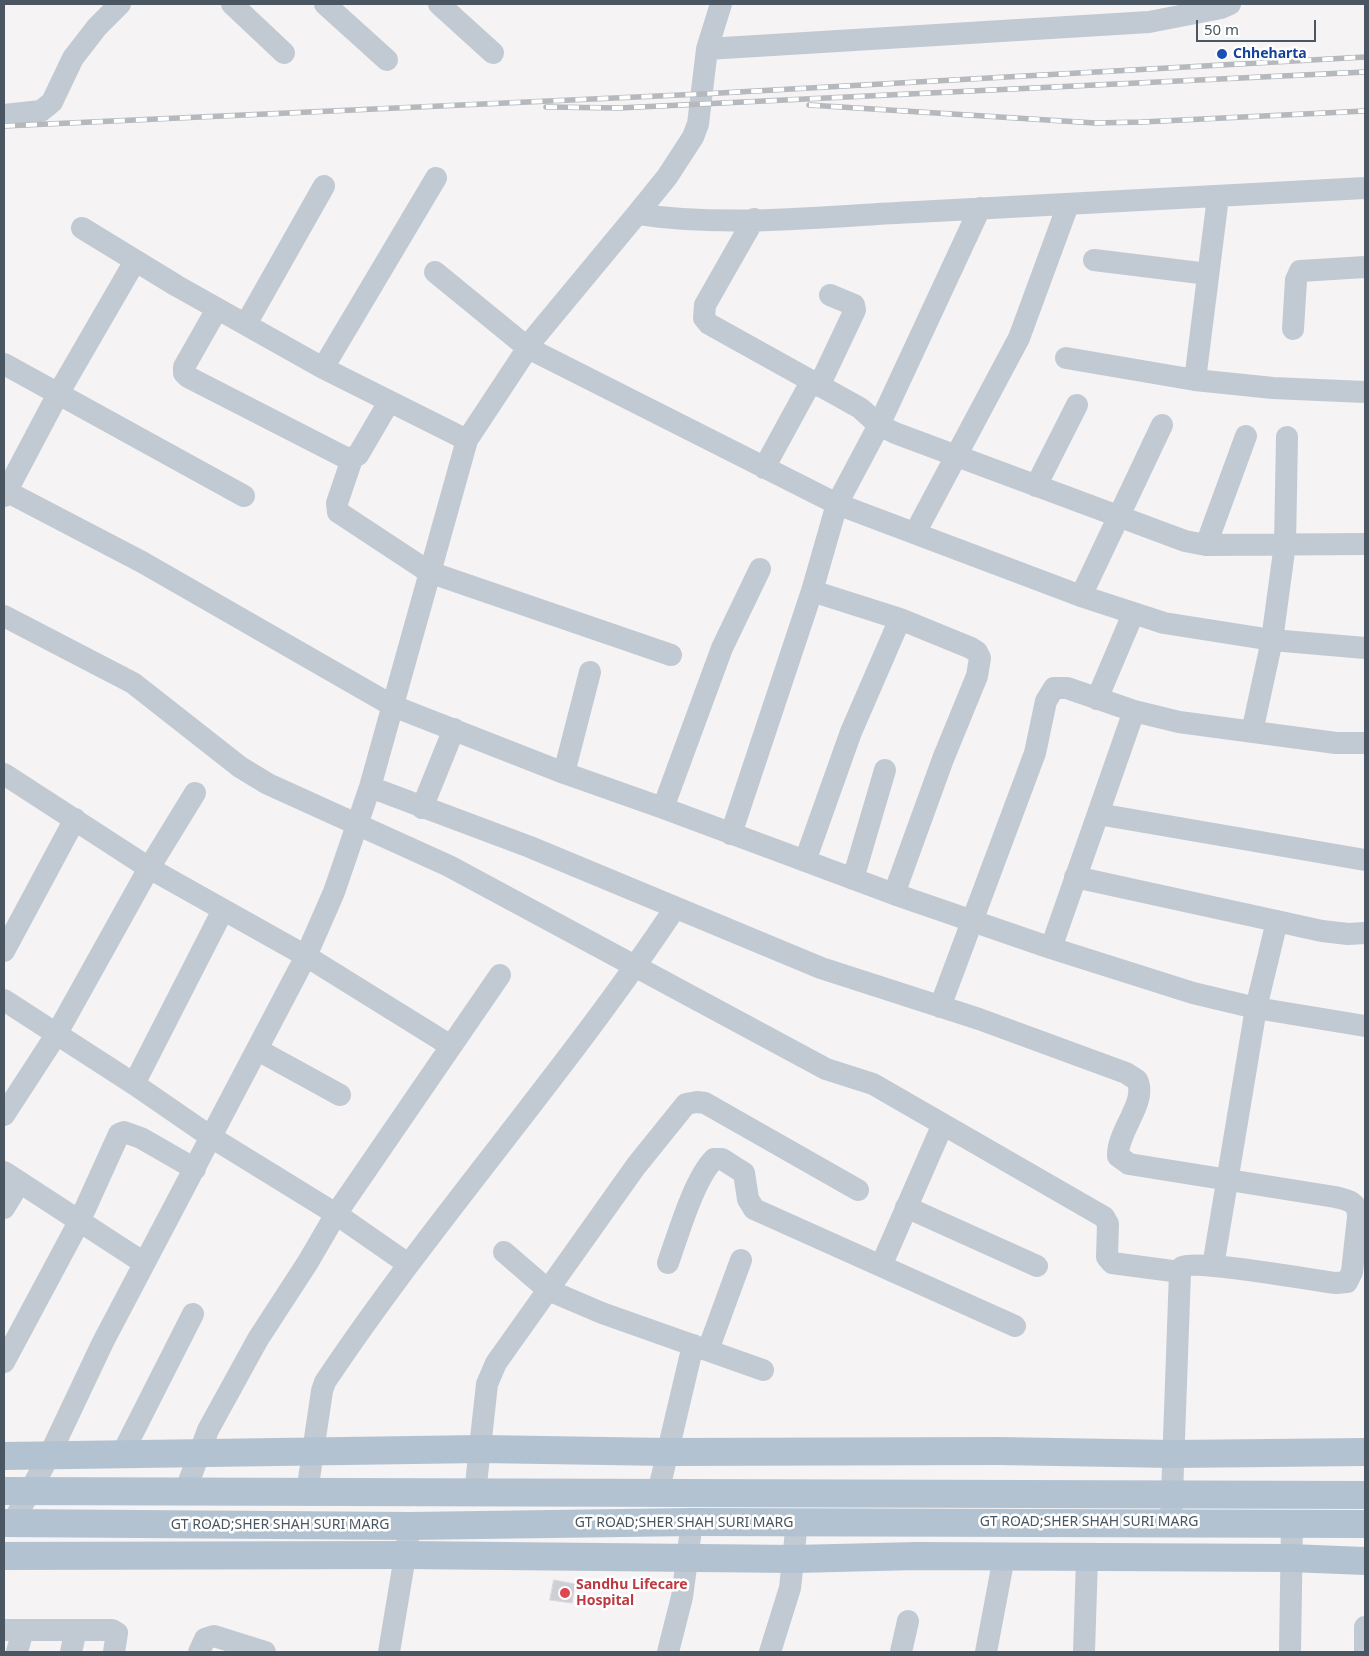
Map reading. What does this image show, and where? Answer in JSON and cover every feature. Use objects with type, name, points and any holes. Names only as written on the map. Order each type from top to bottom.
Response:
[{"type":"main road","points":[[4,1456],[197,1455],[312,1451],[480,1449],[668,1452],[999,1451],[1173,1454],[1365,1452]]},
{"type":"main road","name":"GT ROAD;SHER SHAH SURI MARG","points":[[4,1491],[1365,1495]]},
{"type":"main road","name":"GT ROAD;SHER SHAH SURI MARG","points":[[8,1524],[410,1526],[692,1522],[1365,1524]]},
{"type":"main road","points":[[4,1556],[405,1555],[795,1558],[1290,1558],[1365,1561]]},
{"type":"street","points":[[4,116],[40,111],[52,102],[73,58],[97,27],[120,4]]},
{"type":"street","points":[[232,4],[284,53]]},
{"type":"street","points":[[325,4],[387,60]]},
{"type":"street","points":[[440,4],[493,53]]},
{"type":"street","points":[[8,1524],[31,1491],[103,1342],[306,956],[334,892],[370,786],[466,440],[528,348],[667,177],[693,138],[698,124],[708,49],[721,4]]},
{"type":"street","points":[[708,49],[1149,22],[1221,8],[1230,4]]},
{"type":"street","points":[[323,368],[436,178]]},
{"type":"street","points":[[246,324],[324,186]]},
{"type":"street","points":[[637,214],[686,220],[754,219],[1068,205],[1365,188]]},
{"type":"street","points":[[1195,380],[1218,197]]},
{"type":"street","points":[[915,532],[1019,338],[1068,205]]},
{"type":"street","points":[[731,834],[812,591],[837,504],[879,425],[980,208]]},
{"type":"street","points":[[754,219],[705,305],[704,318],[709,324],[860,408],[879,425],[955,457],[1178,538],[1206,545],[1365,544]]},
{"type":"street","points":[[82,228],[135,261],[323,368],[466,440]]},
{"type":"street","points":[[1094,260],[1208,274]]},
{"type":"street","points":[[135,261],[4,492],[142,562],[393,706],[564,773],[894,894],[1051,948],[1174,988],[1256,1008],[1365,1026]]},
{"type":"street","points":[[1292,329],[1296,280],[1300,271],[1365,268]]},
{"type":"street","points":[[435,272],[528,348],[837,504],[1133,614],[1192,628],[1272,640],[1365,648]]},
{"type":"street","points":[[764,468],[815,384],[855,310],[854,305],[830,295]]},
{"type":"street","points":[[216,308],[184,368],[184,373],[188,377],[345,458],[352,459]]},
{"type":"street","points":[[1066,358],[1195,380],[1273,388],[1365,392]]},
{"type":"street","points":[[4,364],[244,496]]},
{"type":"street","points":[[390,402],[358,455],[352,459],[337,503],[338,512],[429,572],[672,655]]},
{"type":"street","points":[[1036,486],[1077,405]]},
{"type":"street","points":[[1081,596],[1162,425]]},
{"type":"street","points":[[1206,545],[1246,436]]},
{"type":"street","points":[[1252,732],[1272,640],[1285,544],[1288,437]]},
{"type":"street","points":[[663,808],[722,648],[760,569]]},
{"type":"street","points":[[812,591],[900,619],[978,652],[980,666],[894,894]]},
{"type":"street","points":[[1097,698],[1133,614]]},
{"type":"street","points":[[4,616],[133,683],[240,767],[268,784],[312,806],[357,823],[449,866],[826,1069],[873,1084],[1104,1217],[1108,1224],[1107,1257],[1112,1263],[1180,1272]]},
{"type":"street","points":[[805,861],[851,732],[900,619]]},
{"type":"street","points":[[564,773],[590,672]]},
{"type":"street","points":[[940,1007],[1035,753],[1050,692],[1060,686],[1134,711],[1179,722],[1336,743],[1365,743]]},
{"type":"street","points":[[1051,948],[1134,711]]},
{"type":"street","points":[[422,808],[454,729]]},
{"type":"street","points":[[853,879],[885,770]]},
{"type":"street","points":[[4,774],[149,868],[306,956],[451,1046]]},
{"type":"street","points":[[370,786],[422,808],[530,847],[821,968],[1100,1063],[1137,1080],[1140,1088],[1138,1100],[1120,1136],[1118,1148],[1118,1156],[1129,1164],[1335,1197],[1354,1203],[1358,1208],[1358,1217],[1352,1272],[1347,1282],[1336,1283],[1213,1266],[1189,1264],[1182,1267],[1180,1272],[1171,1522]]},
{"type":"street","points":[[4,1115],[56,1035],[149,868],[194,793]]},
{"type":"street","points":[[1098,814],[1365,860]]},
{"type":"street","points":[[4,951],[75,819]]},
{"type":"street","points":[[1075,877],[1336,934],[1365,933]]},
{"type":"street","points":[[307,1492],[312,1451],[325,1382],[408,1264],[636,967],[675,908]]},
{"type":"street","points":[[134,1084],[223,910]]},
{"type":"street","points":[[1213,1266],[1229,1181],[1256,1008],[1277,921]]},
{"type":"street","points":[[186,1492],[197,1455],[258,1339],[308,1262],[336,1214],[500,975]]},
{"type":"street","points":[[4,1000],[134,1084],[211,1137],[336,1214],[408,1264]]},
{"type":"street","points":[[258,1050],[340,1095]]},
{"type":"street","points":[[475,1493],[490,1374],[636,1166],[682,1108],[690,1102],[705,1103],[858,1190]]},
{"type":"street","points":[[881,1266],[943,1124]]},
{"type":"street","points":[[4,1362],[80,1220],[119,1134],[124,1132],[141,1138],[194,1169]]},
{"type":"street","points":[[668,1263],[692,1199],[709,1164],[717,1158],[744,1173],[748,1199],[754,1209],[1014,1326]]},
{"type":"street","points":[[4,1208],[12,1177],[144,1263]]},
{"type":"street","points":[[906,1207],[1037,1266]]},
{"type":"street","points":[[504,1252],[548,1290],[602,1313],[763,1370]]},
{"type":"street","points":[[658,1493],[668,1452],[700,1348],[742,1260]]},
{"type":"street","points":[[121,1456],[193,1314]]},
{"type":"street","points":[[668,1652],[682,1597],[689,1557],[692,1522]]},
{"type":"street","points":[[770,1652],[790,1588],[798,1522]]},
{"type":"street","points":[[1290,1652],[1292,1524]]},
{"type":"street","points":[[389,1652],[410,1526]]},
{"type":"street","points":[[986,1652],[1004,1557]]},
{"type":"street","points":[[1084,1652],[1087,1558]]},
{"type":"street","points":[[901,1652],[908,1621]]},
{"type":"street","points":[[1364,1652],[1365,1627]]},
{"type":"street","points":[[17,1652],[13,1630],[115,1631],[117,1637],[114,1652]]},
{"type":"street","points":[[71,1652],[76,1630]]},
{"type":"street","points":[[199,1652],[205,1639],[214,1636],[265,1652]]},
{"type":"building","points":[[554,1580],[575,1584],[572,1603],[550,1600]]},
{"type":"railway","points":[[4,126],[702,94],[1365,57]]},
{"type":"railway","points":[[546,107],[619,108],[1365,72]]},
{"type":"railway","points":[[809,105],[1095,123],[1365,111]]},
{"type":"place","name":"Chheharta","points":[[1222,54]]},
{"type":"place","name":"Sandhu Lifecare Hospital","points":[[565,1593]]}]
